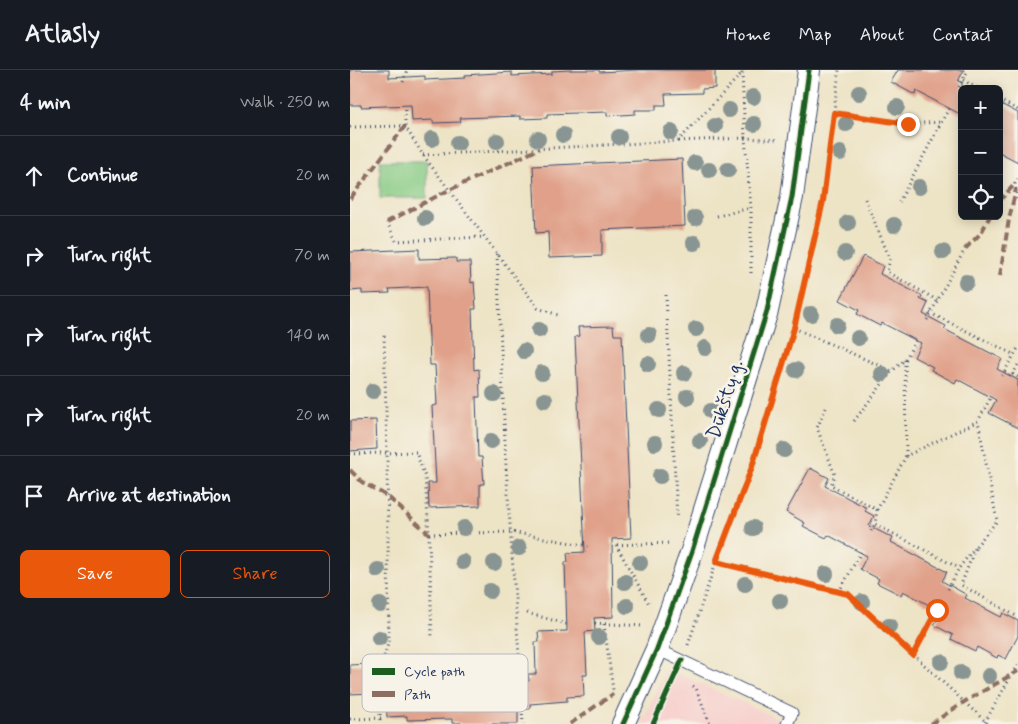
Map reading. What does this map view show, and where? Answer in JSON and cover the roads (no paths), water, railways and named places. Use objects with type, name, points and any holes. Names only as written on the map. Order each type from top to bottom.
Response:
[{"type":"street","name":"Dūkštų g.","points":[[623,724],[657,649],[705,512],[767,312],[792,197],[809,70]]},
{"type":"lane","points":[[657,649],[792,713],[787,724]]}]
